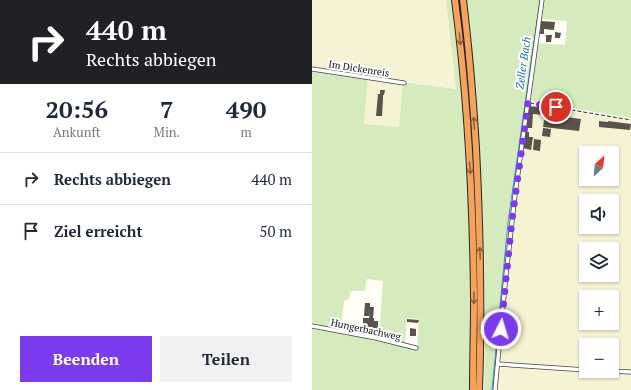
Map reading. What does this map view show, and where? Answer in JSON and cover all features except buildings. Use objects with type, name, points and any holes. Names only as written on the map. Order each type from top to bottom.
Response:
[{"type":"highway","points":[[455,0],[465,92],[473,227],[473,390]]},
{"type":"highway","points":[[462,0],[474,116],[478,194],[481,273],[479,390]]},
{"type":"street","points":[[495,390],[508,251],[542,0]]},
{"type":"street","name":"Im Dickenreis","points":[[312,69],[404,83]]},
{"type":"street","name":"Hungerbachweg","points":[[312,326],[376,338],[416,348]]},
{"type":"street","points":[[498,364],[579,370]]},
{"type":"street","points":[[619,371],[631,372]]},
{"type":"path","points":[[528,103],[631,120]]},
{"type":"shaded area","points":[[312,0],[446,0],[456,89],[312,68]]},
{"type":"shaded area","points":[[368,78],[403,84],[399,127],[364,125]]},
{"type":"shaded area","points":[[529,105],[631,121],[631,371],[619,370],[619,338],[579,338],[579,368],[505,364],[500,360],[503,315],[517,187]]},
{"type":"shaded area","points":[[502,367],[579,371],[579,378],[619,378],[619,373],[631,374],[631,390],[497,390],[499,371]]},
{"type":"green space","points":[[446,0],[451,0],[456,42],[468,197],[470,307],[469,390],[312,390],[312,327],[417,348],[419,319],[407,318],[405,345],[379,338],[383,281],[367,279],[365,291],[351,291],[349,299],[344,301],[342,319],[347,332],[312,325],[312,70],[368,78],[364,124],[399,127],[403,82],[456,89]]},
{"type":"green space","points":[[467,0],[541,0],[520,144],[507,251],[494,390],[484,390],[485,281],[482,184],[476,91]]},
{"type":"green space","points":[[544,0],[631,0],[631,118],[530,101],[538,43],[565,45],[567,21],[541,19]]},
{"type":"waterway","name":"Zeller Bach","points":[[492,390],[508,222],[540,0]]},
{"type":"route","points":[[501,329],[512,220],[528,103],[556,107]]}]
